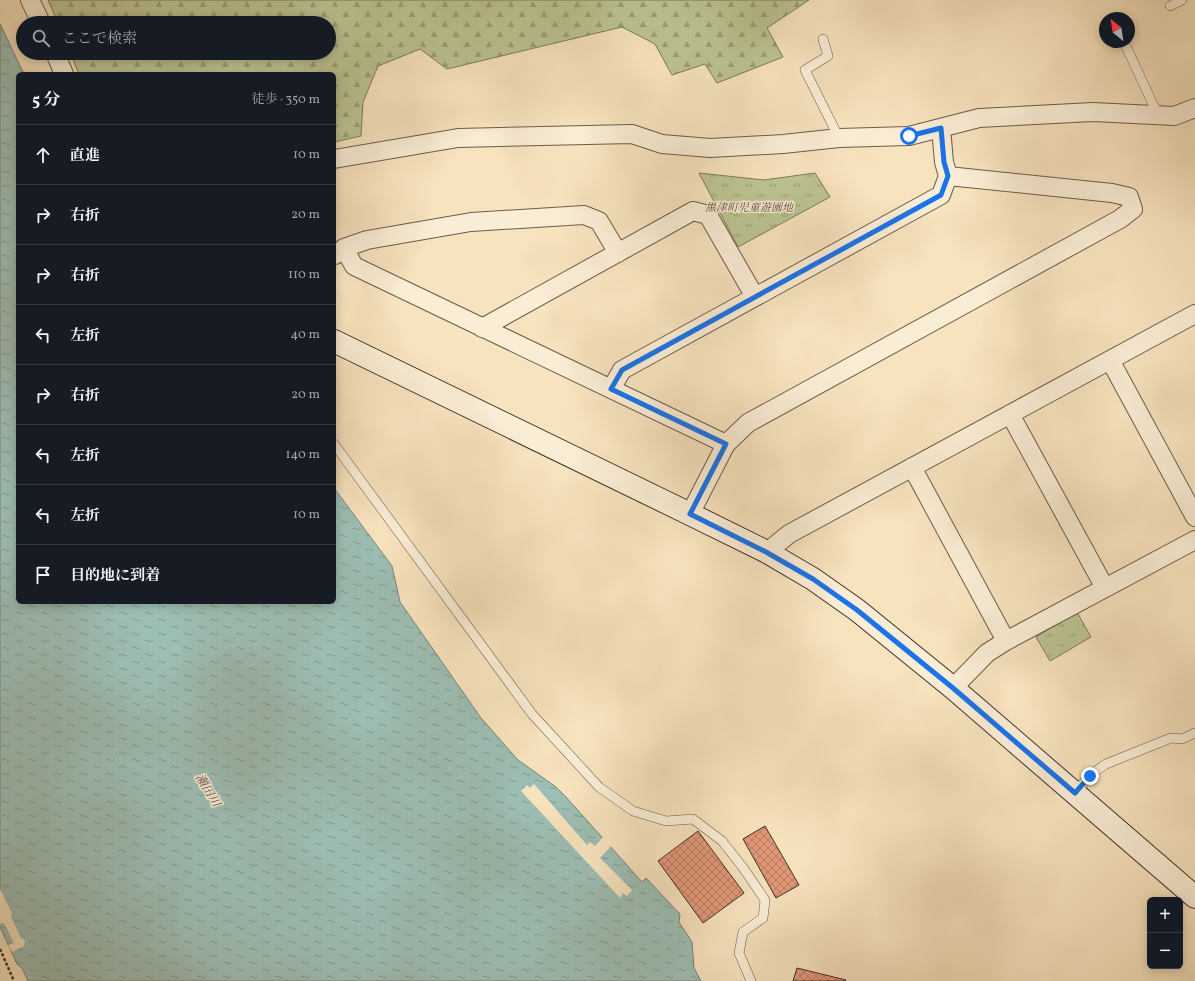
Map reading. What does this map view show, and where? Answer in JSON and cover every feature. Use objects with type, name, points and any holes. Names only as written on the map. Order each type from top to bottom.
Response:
[{"type":"street","points":[[30,0],[38,16]]},
{"type":"street","points":[[58,60],[63,72]]},
{"type":"street","points":[[336,159],[458,138],[632,134],[662,144],[710,148],[783,144],[840,138],[909,136],[979,118],[1094,112],[1174,116],[1195,108]]},
{"type":"street","points":[[611,389],[622,370],[941,195],[948,176],[944,162],[941,128]]},
{"type":"street","points":[[690,514],[726,444],[748,423],[1112,223],[1133,208],[1129,197],[1112,193],[948,176]]},
{"type":"street","points":[[482,328],[693,211],[708,215],[755,297]]},
{"type":"street","points":[[618,253],[599,221],[584,215],[471,222],[367,240],[339,252],[354,266],[726,444]]},
{"type":"street","points":[[766,552],[789,534],[1195,314]]},
{"type":"street","points":[[336,342],[690,514],[766,552],[813,579],[857,610],[953,688],[1195,897]]},
{"type":"street","points":[[1110,360],[1195,517]]},
{"type":"street","points":[[1010,414],[1105,588]]},
{"type":"street","points":[[912,468],[1006,642]]},
{"type":"street","points":[[953,688],[987,653],[1195,540]]},
{"type":"lane","points":[[1170,6],[1182,0]]},
{"type":"lane","points":[[823,39],[828,56],[805,70],[840,138]]},
{"type":"lane","points":[[1127,48],[1158,115]]},
{"type":"lane","points":[[336,447],[532,714],[600,787],[633,811],[666,821],[693,819],[722,841],[744,869],[765,900],[763,918],[743,932],[739,953],[751,981]]},
{"type":"lane","points":[[1075,793],[1090,776],[1106,764],[1171,738],[1182,739],[1195,733]]},
{"type":"path","points":[[0,949],[14,981]]},
{"type":"green space","points":[[48,0],[809,0],[767,28],[783,57],[717,83],[705,64],[672,75],[655,44],[622,27],[447,69],[420,49],[378,66],[363,102],[361,136],[336,142],[336,72],[78,72],[73,60],[336,60],[336,16],[55,16]]},
{"type":"green space","name":"黒津町児童遊園地","points":[[699,173],[764,180],[815,173],[830,197],[738,247]]},
{"type":"green space","points":[[1077,612],[1091,637],[1050,661],[1036,637]]},
{"type":"water","name":"瀬田川","points":[[0,24],[23,72],[16,72],[16,604],[336,604],[336,491],[392,566],[400,602],[481,718],[518,760],[556,787],[642,882],[646,878],[680,914],[679,922],[692,942],[694,968],[701,981],[28,981],[22,968],[17,964],[0,927]]},
{"type":"pier","points":[[534,784],[587,845],[590,842],[595,846],[604,836],[612,845],[600,858],[632,890],[627,896],[623,893],[620,898],[521,791],[527,785],[530,788]]},
{"type":"pier","points":[[0,889],[12,913],[11,917],[21,938],[25,940],[24,946],[12,952],[8,945],[14,943],[4,923],[0,924]]},
{"type":"building","points":[[765,826],[799,885],[776,898],[743,839]]},
{"type":"building","points":[[698,831],[744,893],[703,923],[658,861]]},
{"type":"building","points":[[797,968],[846,980],[793,981]]},
{"type":"route","points":[[909,136],[941,128],[944,162],[948,176],[941,195],[622,370],[611,389],[726,444],[690,514],[766,552],[813,579],[857,610],[953,688],[1075,793],[1090,776]]}]
